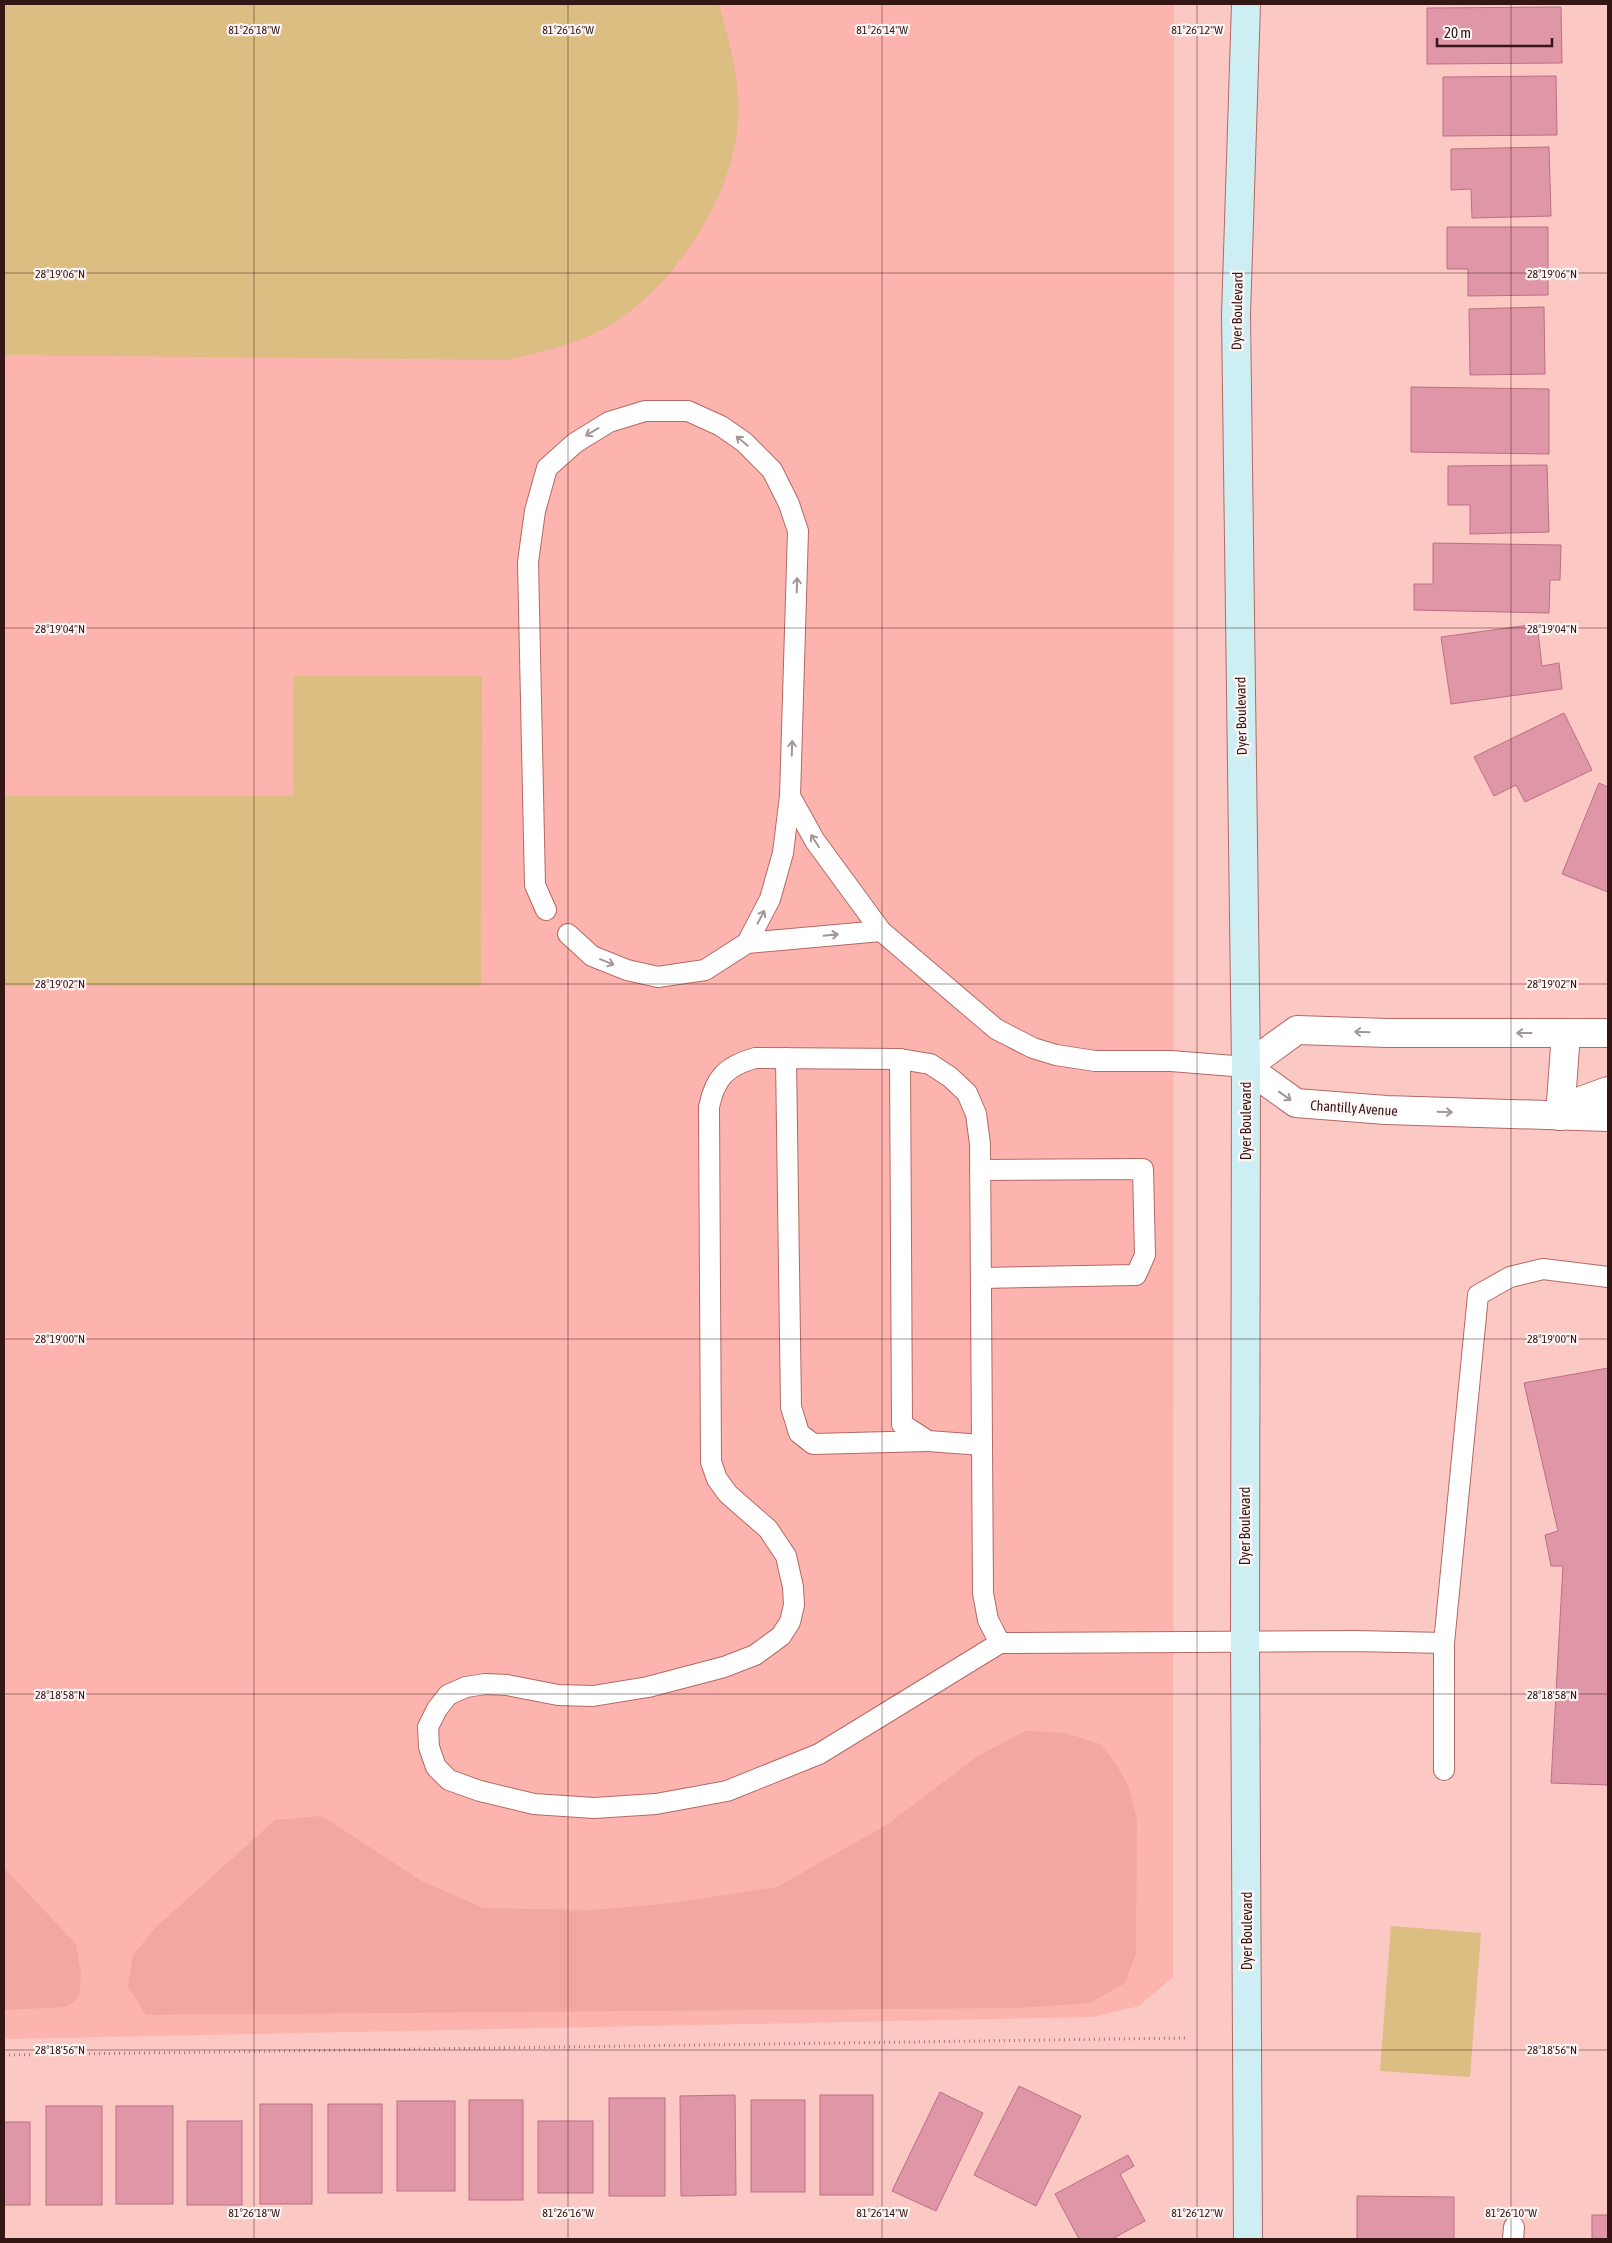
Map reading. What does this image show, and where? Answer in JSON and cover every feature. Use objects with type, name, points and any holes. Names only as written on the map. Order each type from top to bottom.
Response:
[{"type":"main road","name":"Dyer Boulevard","points":[[1246,4],[1236,315],[1246,1067],[1245,1643],[1248,2239]]},
{"type":"street","points":[[1246,1067],[1297,1030],[1387,1033],[1608,1033]]},
{"type":"street","points":[[1560,1116],[1566,1033]]},
{"type":"street","name":"Chantilly Avenue","points":[[1246,1067],[1296,1103],[1386,1110],[1608,1117]]},
{"type":"street","points":[[1560,1116],[1582,1100],[1608,1091]]},
{"type":"lane","points":[[546,910],[535,885],[528,562],[535,511],[548,468],[575,443],[609,422],[645,411],[688,412],[721,426],[744,442],[772,470],[789,504],[798,531],[790,796],[784,853],[770,899],[747,943]]},
{"type":"lane","points":[[790,796],[815,841],[881,931],[996,1029],[1033,1048],[1056,1056],[1095,1061],[1171,1061],[1246,1067]]},
{"type":"lane","points":[[568,934],[592,956],[627,970],[658,977],[705,970],[747,943],[881,931]]},
{"type":"lane","points":[[1000,1643],[988,1620],[983,1593],[980,1144],[976,1114],[967,1093],[950,1076],[930,1064],[900,1059],[755,1058],[740,1062],[730,1068],[718,1080],[709,1107],[711,1462],[717,1479],[728,1494],[768,1529],[786,1556],[793,1587],[794,1605],[790,1622],[781,1636],[755,1655],[724,1668],[648,1687],[593,1696],[558,1695],[485,1684],[466,1687],[448,1695],[437,1709],[428,1727],[429,1747],[436,1767],[449,1780],[480,1791],[534,1804],[594,1808],[647,1804],[727,1791],[819,1754],[1000,1643],[1355,1641],[1444,1643]]},
{"type":"lane","points":[[786,1058],[791,1407],[799,1433],[813,1444],[928,1441],[982,1445]]},
{"type":"lane","points":[[900,1059],[902,1424],[928,1441]]},
{"type":"lane","points":[[980,1170],[1143,1169],[1144,1255],[1136,1275],[981,1278]]},
{"type":"lane","points":[[1444,1770],[1444,1643],[1478,1295],[1510,1277],[1543,1269],[1608,1277]]},
{"type":"path","points":[[4,2055],[1187,2038]]},
{"type":"shaded area","points":[[4,4],[1174,4],[1173,1977],[1139,2006],[1093,2017],[4,2039]]},
{"type":"shaded area","points":[[4,4],[719,4],[735,70],[738,104],[736,138],[721,190],[695,239],[679,262],[661,283],[620,319],[594,334],[565,345],[507,360],[4,355]]},
{"type":"shaded area","points":[[293,676],[482,676],[481,986],[4,986],[4,796],[293,796]]},
{"type":"shaded area","points":[[1025,1731],[1066,1733],[1100,1744],[1116,1764],[1128,1785],[1137,1820],[1136,1953],[1125,1983],[1090,2003],[1019,2008],[146,2015],[128,1987],[133,1955],[155,1928],[275,1820],[322,1816],[420,1880],[483,1908],[591,1910],[664,1904],[777,1887],[888,1824],[978,1756]]},
{"type":"shaded area","points":[[4,1868],[76,1944],[81,1974],[79,1997],[66,2007],[4,2010]]},
{"type":"shaded area","points":[[1391,1926],[1481,1933],[1470,2077],[1380,2071]]},
{"type":"building","points":[[1561,7],[1562,63],[1427,64],[1427,8]]},
{"type":"building","points":[[1556,76],[1557,135],[1443,136],[1443,77]]},
{"type":"building","points":[[1549,147],[1551,216],[1472,218],[1471,189],[1451,190],[1451,149]]},
{"type":"building","points":[[1447,227],[1548,227],[1548,295],[1468,296],[1468,269],[1447,269]]},
{"type":"building","points":[[1544,307],[1545,374],[1470,375],[1469,309]]},
{"type":"building","points":[[1411,387],[1549,389],[1549,454],[1411,452]]},
{"type":"building","points":[[1547,465],[1549,532],[1470,534],[1470,505],[1448,505],[1448,466]]},
{"type":"building","points":[[1433,543],[1561,545],[1560,580],[1550,580],[1549,613],[1414,610],[1414,584],[1433,584]]},
{"type":"building","points":[[1537,624],[1542,666],[1559,663],[1562,689],[1451,704],[1441,637]]},
{"type":"building","points":[[1564,713],[1592,770],[1525,802],[1516,785],[1494,796],[1474,757]]},
{"type":"building","points":[[1599,783],[1608,787],[1608,892],[1562,874]]},
{"type":"building","points":[[1608,1368],[1608,1785],[1551,1783],[1563,1566],[1551,1566],[1545,1535],[1558,1531],[1524,1383]]},
{"type":"building","points":[[1019,2086],[1081,2116],[1036,2206],[974,2175]]},
{"type":"building","points":[[940,2092],[983,2113],[936,2211],[892,2191]]},
{"type":"building","points":[[735,2095],[736,2195],[681,2196],[680,2096]]},
{"type":"building","points":[[820,2095],[873,2095],[873,2195],[820,2195]]},
{"type":"building","points":[[609,2098],[665,2098],[665,2196],[609,2196]]},
{"type":"building","points":[[469,2100],[523,2100],[523,2200],[469,2200]]},
{"type":"building","points":[[751,2100],[805,2100],[805,2192],[751,2192]]},
{"type":"building","points":[[397,2101],[455,2101],[455,2191],[397,2191]]},
{"type":"building","points":[[260,2104],[312,2104],[312,2204],[260,2204]]},
{"type":"building","points":[[328,2104],[382,2104],[382,2193],[328,2193]]},
{"type":"building","points":[[46,2106],[102,2106],[102,2205],[46,2205]]},
{"type":"building","points":[[116,2106],[173,2106],[173,2204],[116,2204]]},
{"type":"building","points":[[187,2121],[242,2121],[242,2205],[187,2205]]},
{"type":"building","points":[[538,2121],[593,2121],[593,2193],[538,2193]]},
{"type":"building","points":[[4,2122],[30,2122],[30,2205],[4,2205]]},
{"type":"building","points":[[1128,2155],[1134,2166],[1120,2174],[1145,2221],[1112,2239],[1079,2239],[1055,2194]]},
{"type":"building","points":[[1357,2196],[1454,2197],[1454,2239],[1357,2239]]},
{"type":"building","points":[[1592,2215],[1608,2215],[1608,2239],[1592,2239]]}]
